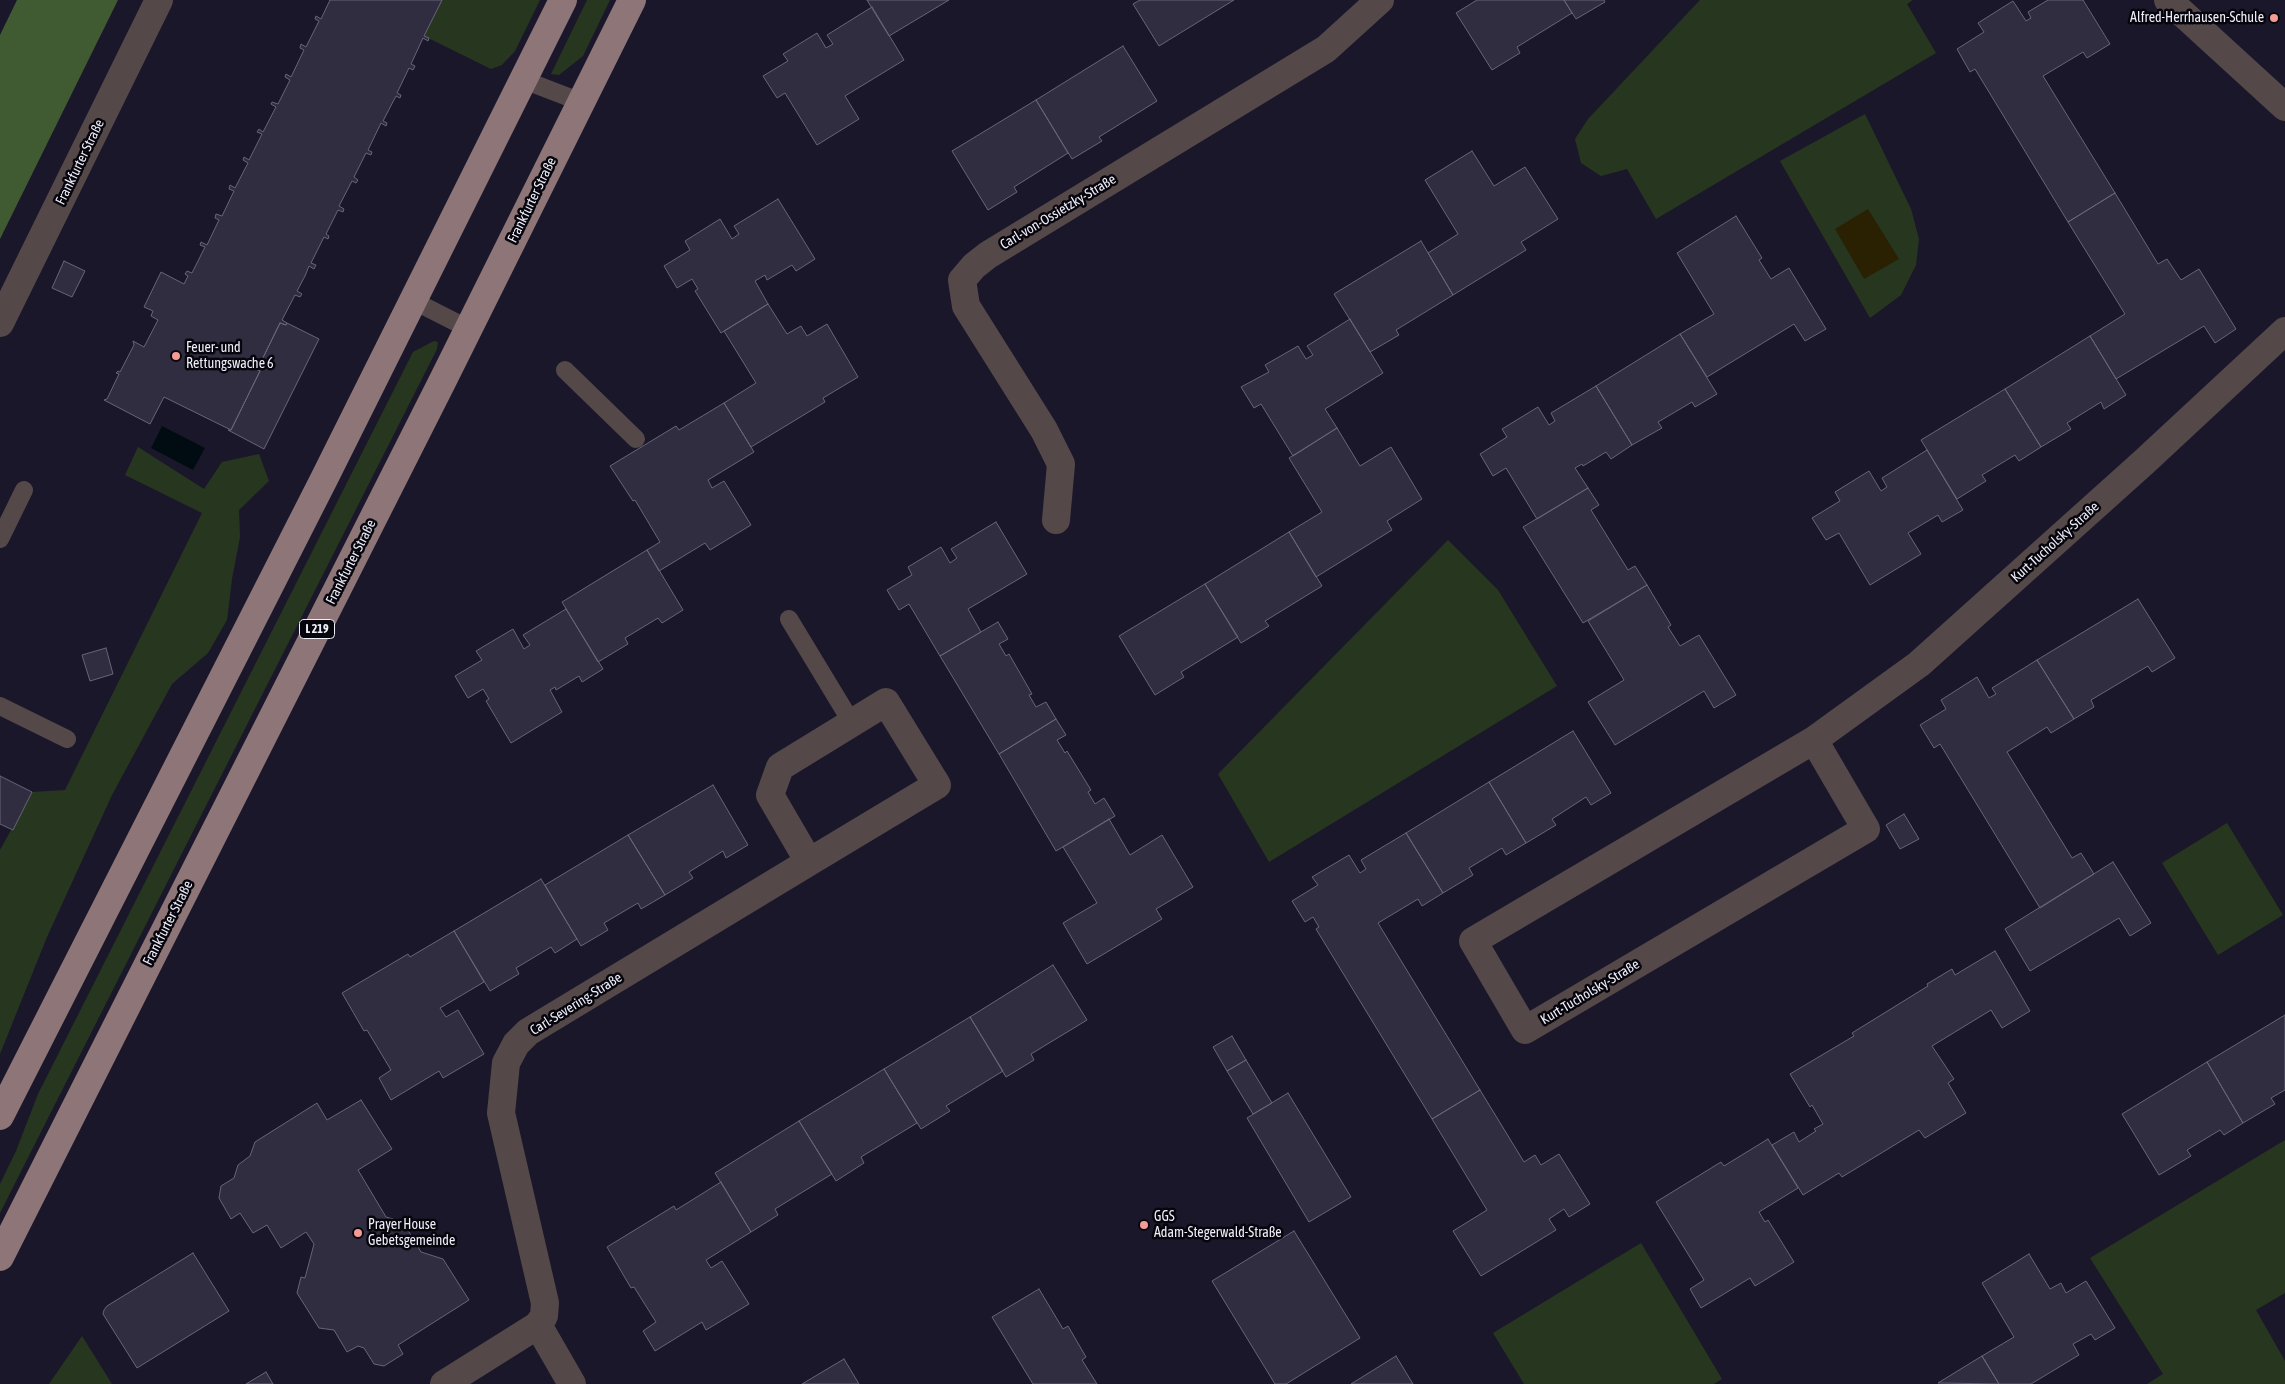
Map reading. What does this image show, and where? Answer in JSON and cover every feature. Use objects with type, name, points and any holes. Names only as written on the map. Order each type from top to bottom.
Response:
[{"type":"main road","points":[[0,1116],[563,0]]},
{"type":"main road","name":"Frankfurter Straße","points":[[0,1257],[469,329],[632,0]]},
{"type":"street","name":"Frankfurter Straße","points":[[0,323],[159,0]]},
{"type":"street","name":"Carl-von-Ossietzky-Straße","points":[[1056,520],[1061,464],[1044,430],[966,306],[962,280],[974,266],[988,255],[1326,49],[1380,0]]},
{"type":"street","points":[[2168,0],[2285,107]]},
{"type":"street","name":"Kurt-Tucholsky-Straße","points":[[1814,740],[1866,829],[1525,1030],[1473,942],[1814,740],[1919,664],[2144,462],[2285,331]]},
{"type":"street","name":"Carl-Severing-Straße","points":[[538,1326],[544,1316],[545,1304],[501,1113],[506,1063],[516,1044],[528,1032],[810,862],[937,785],[886,702],[780,768],[770,795],[810,862]]},
{"type":"street","points":[[444,1384],[538,1326],[572,1384]]},
{"type":"lane","points":[[524,80],[581,102]]},
{"type":"lane","points":[[412,300],[469,329]]},
{"type":"lane","points":[[565,370],[636,439]]},
{"type":"lane","points":[[0,539],[24,490]]},
{"type":"lane","points":[[789,619],[852,723]]},
{"type":"lane","points":[[0,706],[67,740]]},
{"type":"green space","points":[[17,0],[118,0],[0,239],[0,35]]},
{"type":"green space","points":[[442,0],[540,0],[515,51],[502,65],[491,69],[424,36]]},
{"type":"green space","points":[[587,0],[610,0],[583,56],[559,75],[551,74]]},
{"type":"green space","points":[[1700,0],[1913,0],[1907,4],[1936,53],[1656,219],[1627,169],[1601,176],[1581,163],[1575,139],[1588,119]]},
{"type":"green space","points":[[1865,114],[1911,209],[1919,239],[1916,265],[1901,295],[1870,318],[1780,161]]},
{"type":"green space","points":[[434,341],[438,342],[437,349],[0,1213],[0,1184],[16,1151],[38,1094],[413,352]]},
{"type":"green space","points":[[138,447],[204,489],[222,462],[259,454],[269,481],[239,510],[240,537],[227,620],[208,653],[172,684],[112,795],[47,937],[0,1054],[0,850],[32,792],[65,790],[202,513],[125,475]]},
{"type":"green space","points":[[1448,540],[1498,590],[1557,686],[1269,862],[1218,774]]},
{"type":"green space","points":[[2227,823],[2283,915],[2218,955],[2162,863]]},
{"type":"green space","points":[[2285,1140],[2285,1293],[2256,1310],[2285,1361],[2285,1384],[2147,1384],[2163,1374],[2090,1258]]},
{"type":"green space","points":[[1641,1243],[1722,1379],[1714,1384],[1524,1384],[1493,1333]]},
{"type":"green space","points":[[82,1336],[112,1384],[49,1384]]},
{"type":"sand","points":[[1868,209],[1899,259],[1864,279],[1835,229]]},
{"type":"shaded area","points":[[162,426],[205,448],[193,470],[151,448]]},
{"type":"building","points":[[330,0],[442,0],[424,36],[429,38],[428,41],[423,38],[411,64],[415,66],[413,70],[409,68],[397,93],[401,95],[400,98],[396,96],[383,121],[387,123],[386,126],[381,123],[368,150],[372,152],[371,155],[366,153],[354,177],[358,180],[356,183],[352,181],[339,206],[344,209],[343,212],[338,210],[326,234],[329,236],[328,239],[324,237],[311,263],[316,265],[314,269],[309,266],[297,291],[302,294],[300,297],[295,295],[282,320],[287,323],[286,325],[280,323],[257,370],[260,371],[231,430],[164,397],[150,424],[104,400],[107,399],[119,374],[116,373],[120,372],[134,345],[133,341],[144,347],[158,320],[151,316],[153,311],[144,307],[161,272],[184,284],[188,276],[185,274],[187,271],[192,273],[205,247],[200,245],[201,242],[207,245],[219,220],[215,218],[216,214],[222,216],[234,191],[229,189],[230,185],[235,188],[248,163],[243,160],[244,157],[249,160],[262,134],[257,132],[259,129],[263,132],[276,107],[271,104],[272,102],[278,104],[290,80],[285,77],[286,74],[291,77],[304,50],[300,48],[301,44],[306,47],[319,21],[315,19],[316,16],[321,19]]},
{"type":"building","points":[[867,0],[949,0],[889,36]]},
{"type":"building","points":[[1140,0],[1234,0],[1159,46],[1133,4]]},
{"type":"building","points":[[1477,0],[1564,0],[1572,13],[1517,47],[1520,53],[1492,70],[1456,13]]},
{"type":"building","points":[[1564,0],[1604,0],[1605,2],[1576,19]]},
{"type":"building","points":[[2048,0],[2083,0],[2110,44],[2087,58],[2083,52],[2043,76],[2115,193],[2068,222],[1975,69],[1970,72],[1957,49],[1984,32],[1978,23],[2013,1],[2026,21],[2031,18],[2028,12]]},
{"type":"building","points":[[872,7],[904,60],[845,96],[859,119],[817,145],[785,93],[777,98],[763,76],[788,61],[783,54],[817,33],[826,48],[833,44],[827,35]]},
{"type":"building","points":[[1123,46],[1157,101],[1099,137],[1102,141],[1072,159],[1036,100]]},
{"type":"building","points":[[1036,100],[1068,153],[1014,187],[1017,192],[988,210],[952,151]]},
{"type":"building","points":[[1472,151],[1494,186],[1525,167],[1558,219],[1521,242],[1526,250],[1453,295],[1428,253],[1458,234],[1425,180]]},
{"type":"building","points":[[2115,193],[2158,264],[2167,259],[2181,280],[2199,269],[2236,329],[2215,343],[2204,326],[2116,379],[2090,336],[2125,314],[2068,222]]},
{"type":"building","points":[[778,199],[815,259],[796,271],[792,265],[767,280],[765,275],[755,281],[768,304],[721,333],[695,291],[698,289],[692,279],[677,288],[664,266],[690,250],[685,241],[720,219],[732,239],[739,234],[734,226]]},
{"type":"building","points":[[1736,216],[1762,258],[1759,260],[1771,279],[1789,268],[1826,329],[1805,341],[1794,324],[1707,377],[1680,334],[1714,314],[1677,253]]},
{"type":"building","points":[[1421,241],[1453,295],[1396,330],[1399,335],[1370,352],[1334,294]]},
{"type":"building","points":[[64,261],[85,271],[72,297],[52,288]]},
{"type":"building","points":[[768,304],[787,334],[801,326],[807,336],[827,324],[858,377],[823,398],[825,402],[751,447],[724,403],[756,383],[724,331]]},
{"type":"building","points":[[1350,319],[1383,373],[1325,409],[1337,428],[1293,456],[1261,404],[1254,408],[1241,387],[1269,372],[1265,365],[1298,346],[1306,359],[1313,355],[1307,346]]},
{"type":"building","points":[[280,323],[286,325],[287,323],[319,339],[264,449],[228,430],[231,430],[260,371],[257,370]]},
{"type":"building","points":[[1680,334],[1717,394],[1695,407],[1692,402],[1658,422],[1662,428],[1632,445],[1596,386]]},
{"type":"building","points":[[2090,336],[2126,395],[2104,409],[2101,402],[2067,423],[2071,429],[2041,447],[2005,389]]},
{"type":"building","points":[[1596,386],[1632,445],[1611,459],[1606,452],[1583,466],[1582,464],[1575,468],[1588,488],[1537,519],[1506,468],[1493,476],[1480,454],[1507,437],[1502,429],[1538,407],[1549,425],[1555,421],[1551,413]]},
{"type":"building","points":[[2005,389],[2041,447],[2019,461],[2015,455],[1982,475],[1986,481],[1957,499],[1921,440]]},
{"type":"building","points":[[724,403],[754,452],[708,480],[712,488],[724,481],[751,525],[710,550],[705,543],[659,571],[647,550],[660,542],[635,500],[633,501],[610,466],[676,426],[679,430]]},
{"type":"building","points":[[1337,428],[1360,466],[1391,447],[1422,499],[1387,521],[1392,530],[1316,577],[1289,532],[1322,512],[1289,458]]},
{"type":"building","points":[[1927,450],[1963,510],[1942,522],[1938,515],[1908,533],[1921,554],[1870,585],[1839,533],[1826,540],[1812,518],[1840,501],[1835,492],[1869,471],[1881,491],[1887,487],[1882,478]]},
{"type":"building","points":[[1588,488],[1599,505],[1591,510],[1628,570],[1635,566],[1647,585],[1583,623],[1523,527]]},
{"type":"building","points":[[996,522],[1027,574],[968,609],[981,632],[940,656],[909,604],[899,610],[887,590],[912,575],[908,567],[941,547],[950,563],[957,558],[951,549]]},
{"type":"building","points":[[1289,532],[1322,586],[1265,621],[1269,626],[1241,643],[1205,584]]},
{"type":"building","points":[[647,550],[683,610],[662,623],[658,618],[625,638],[628,644],[598,662],[562,602]]},
{"type":"building","points":[[1205,584],[1238,637],[1181,672],[1184,677],[1155,695],[1119,636]]},
{"type":"building","points":[[1647,585],[1671,625],[1668,627],[1680,646],[1699,635],[1736,695],[1714,708],[1704,691],[1615,745],[1588,702],[1624,680],[1588,621]]},
{"type":"building","points":[[2138,599],[2175,658],[2152,672],[2148,666],[2091,700],[2094,707],[2074,719],[2037,660]]},
{"type":"building","points":[[566,609],[603,669],[582,682],[579,676],[556,690],[555,687],[550,690],[562,712],[511,743],[486,701],[489,699],[483,689],[468,698],[455,676],[482,660],[476,651],[513,629],[524,649],[530,645],[523,635]]},
{"type":"building","points":[[998,622],[1008,639],[999,644],[1006,656],[1009,654],[1032,694],[1029,695],[1036,707],[1046,702],[1056,719],[999,754],[940,656]]},
{"type":"building","points":[[106,648],[113,674],[90,681],[82,655]]},
{"type":"building","points":[[2037,660],[2074,719],[2051,733],[2047,727],[2007,752],[2072,858],[2081,853],[2094,874],[2040,908],[1940,744],[1934,748],[1920,725],[1946,709],[1941,700],[1977,677],[1989,698],[1996,694],[1992,688]]},
{"type":"building","points":[[1056,719],[1066,735],[1057,740],[1065,753],[1067,751],[1091,790],[1088,792],[1095,804],[1104,798],[1115,816],[1056,851],[999,754]]},
{"type":"building","points":[[1573,731],[1611,793],[1591,805],[1586,797],[1552,819],[1556,825],[1526,843],[1489,782]]},
{"type":"building","points":[[0,776],[32,792],[13,830],[0,824]]},
{"type":"building","points":[[1489,782],[1526,843],[1506,855],[1502,848],[1469,868],[1473,875],[1443,893],[1406,833]]},
{"type":"building","points":[[713,785],[748,845],[726,858],[723,851],[689,872],[693,878],[665,895],[628,835]]},
{"type":"building","points":[[1904,814],[1919,839],[1900,849],[1886,825]]},
{"type":"building","points":[[1109,819],[1130,855],[1162,835],[1193,887],[1156,909],[1162,919],[1087,964],[1063,923],[1097,903],[1063,847]]},
{"type":"building","points":[[1406,833],[1443,893],[1422,906],[1418,899],[1378,923],[1480,1090],[1432,1119],[1316,929],[1319,927],[1313,917],[1305,922],[1292,901],[1318,885],[1312,877],[1349,855],[1360,873],[1366,869],[1361,860]]},
{"type":"building","points":[[628,835],[665,895],[641,909],[638,903],[604,923],[608,930],[581,946],[545,885]]},
{"type":"building","points":[[2113,862],[2151,923],[2130,936],[2119,918],[2030,971],[2005,929]]},
{"type":"building","points":[[541,879],[577,939],[555,953],[551,947],[516,968],[519,974],[490,991],[454,931]]},
{"type":"building","points":[[454,931],[484,982],[440,1008],[446,1017],[458,1010],[484,1054],[443,1078],[439,1071],[391,1100],[379,1078],[391,1070],[367,1030],[364,1031],[342,993],[408,954],[410,957]]},
{"type":"building","points":[[1995,951],[2030,1011],[2002,1028],[1991,1010],[1932,1046],[1954,1079],[1948,1083],[1966,1113],[1925,1138],[1919,1130],[1842,1177],[1839,1173],[1803,1195],[1772,1145],[1794,1132],[1799,1142],[1823,1124],[1790,1074],[1854,1036],[1852,1033],[1952,969],[1955,975]]},
{"type":"building","points":[[1053,965],[1087,1020],[1031,1054],[1034,1060],[1006,1077],[970,1017]]},
{"type":"building","points":[[2285,1015],[2285,1090],[2271,1098],[2275,1104],[2243,1123],[2207,1062]]},
{"type":"building","points":[[970,1017],[1003,1071],[946,1106],[950,1111],[921,1129],[884,1069]]},
{"type":"building","points":[[1232,1036],[1246,1060],[1227,1071],[1213,1047]]},
{"type":"building","points":[[1246,1060],[1272,1103],[1253,1114],[1227,1071]]},
{"type":"building","points":[[2207,1062],[2243,1123],[2224,1135],[2220,1130],[2187,1150],[2191,1156],[2159,1175],[2122,1114]]},
{"type":"building","points":[[884,1069],[917,1123],[861,1157],[864,1163],[836,1181],[799,1121]]},
{"type":"building","points":[[1480,1090],[1524,1162],[1535,1155],[1541,1165],[1559,1154],[1590,1204],[1569,1217],[1564,1209],[1549,1219],[1556,1230],[1481,1276],[1453,1231],[1487,1210],[1432,1119]]},
{"type":"building","points":[[1288,1093],[1351,1197],[1309,1222],[1247,1118]]},
{"type":"building","name":"Prayer House Gebetsgemeinde","points":[[361,1100],[392,1149],[358,1170],[386,1217],[403,1222],[421,1252],[443,1259],[469,1300],[398,1345],[403,1354],[384,1366],[374,1364],[364,1348],[358,1346],[347,1352],[334,1330],[319,1328],[297,1293],[301,1277],[305,1278],[314,1244],[306,1232],[281,1248],[267,1225],[253,1233],[240,1213],[231,1219],[219,1198],[221,1186],[234,1178],[238,1165],[250,1156],[255,1142],[317,1103],[327,1120]]},
{"type":"building","points":[[799,1121],[832,1174],[775,1209],[778,1215],[751,1232],[715,1173]]},
{"type":"building","points":[[1768,1139],[1798,1188],[1759,1212],[1765,1222],[1768,1220],[1794,1262],[1755,1286],[1750,1278],[1701,1308],[1690,1289],[1704,1280],[1656,1202],[1721,1162],[1724,1166]]},
{"type":"building","points":[[721,1182],[751,1232],[706,1260],[711,1268],[722,1261],[749,1304],[706,1330],[702,1322],[655,1351],[643,1331],[656,1322],[634,1287],[631,1288],[607,1247],[674,1206],[676,1210]]},
{"type":"building","points":[[1294,1231],[1360,1338],[1286,1384],[1275,1384],[1212,1281]]},
{"type":"building","points":[[193,1253],[229,1311],[137,1368],[103,1314],[104,1310],[107,1306]]},
{"type":"building","points":[[2029,1254],[2050,1289],[2061,1283],[2066,1293],[2086,1281],[2115,1328],[2095,1340],[2091,1334],[2073,1344],[2079,1355],[2031,1384],[1999,1384],[1982,1356],[2014,1337],[1982,1283]]},
{"type":"building","points":[[1039,1289],[1063,1329],[1068,1326],[1086,1357],[1082,1360],[1097,1384],[1033,1384],[992,1317]]},
{"type":"building","points":[[1396,1356],[1413,1384],[1351,1384]]},
{"type":"building","points":[[1982,1356],[1999,1384],[1938,1383]]},
{"type":"building","points":[[844,1359],[859,1384],[802,1384]]},
{"type":"building","points":[[266,1372],[273,1384],[246,1384]]},
{"type":"place","name":"Alfred-Herrhausen-Schule","points":[[2274,18]]},
{"type":"place","name":"Feuer- und Rettungswache 6","points":[[176,356]]},
{"type":"place","name":"GGS Adam-Stegerwald-Straße","points":[[1144,1225]]},
{"type":"place","name":"Prayer House Gebetsgemeinde","points":[[358,1233]]}]
